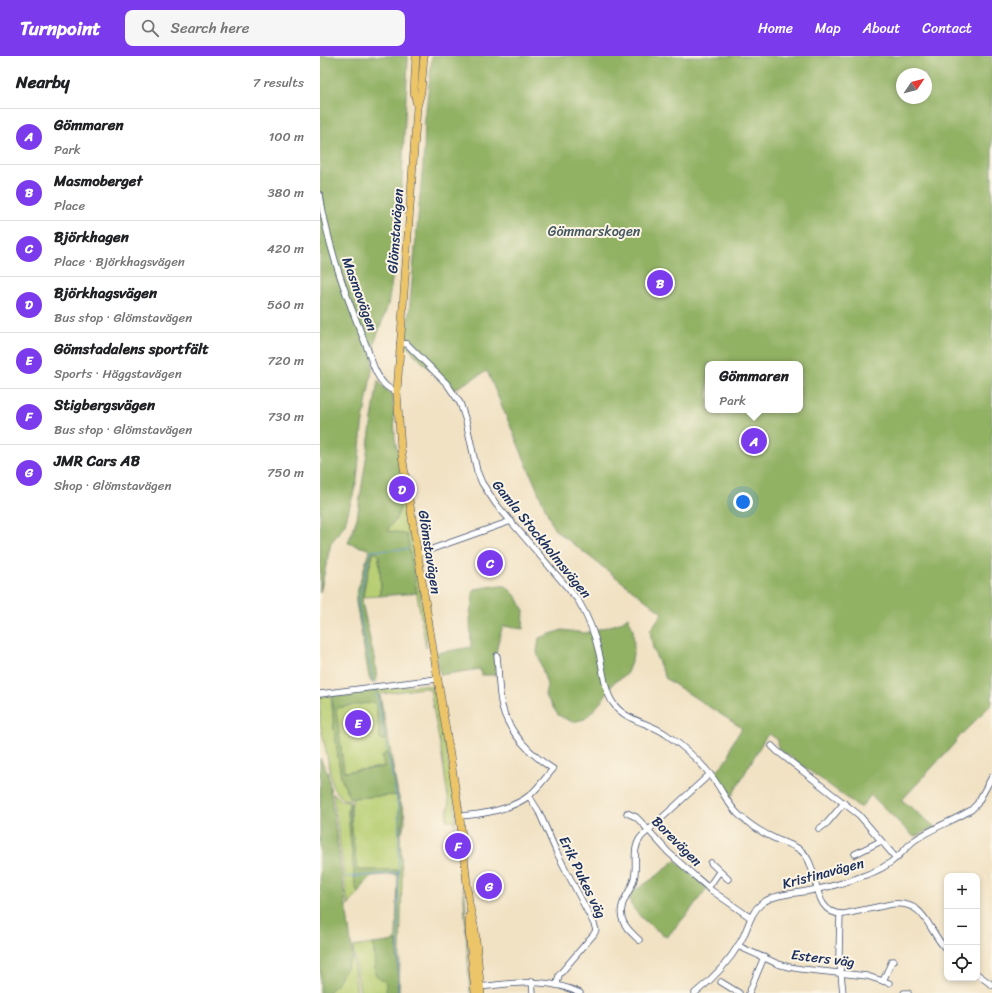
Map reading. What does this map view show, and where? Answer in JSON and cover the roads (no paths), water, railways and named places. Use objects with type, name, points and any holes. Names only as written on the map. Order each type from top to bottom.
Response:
[{"type":"main road","points":[[416,56],[414,92],[417,107]]},
{"type":"main road","points":[[417,107],[422,92],[424,68],[423,56]]},
{"type":"main road","name":"Glömstavägen","points":[[417,107],[397,392],[401,448],[459,816],[469,904],[475,930],[478,990]]},
{"type":"street","name":"Masmovägen","points":[[320,195],[327,234],[347,300],[378,375],[386,386],[397,392]]},
{"type":"street","name":"Gamla Stockholmsvägen","points":[[400,343],[407,344],[447,384],[464,414],[479,479],[493,500],[572,591],[581,605],[588,618],[595,638],[608,692],[613,703],[629,718],[665,733],[695,759],[710,774],[735,810],[743,818],[765,833],[781,842],[795,846],[804,853],[810,863],[823,906],[840,914]]},
{"type":"street","points":[[418,554],[511,521]]},
{"type":"street","points":[[459,816],[492,812],[529,796],[553,769],[530,751],[509,725],[501,701],[497,656]]},
{"type":"street","points":[[320,694],[437,680]]},
{"type":"street","points":[[772,746],[858,815],[896,858]]},
{"type":"street","points":[[639,940],[623,923],[621,914],[625,896],[634,878],[636,844],[641,837],[710,774]]},
{"type":"street","name":"Kristinavägen","points":[[695,993],[715,975],[738,946],[756,909],[768,900],[818,889],[863,876],[883,867],[896,858],[914,840],[971,810],[977,804],[992,777]]},
{"type":"street","name":"Erik Pukes väg","points":[[529,796],[539,812],[557,853],[596,930],[559,975],[557,984]]},
{"type":"street","points":[[819,829],[827,823],[844,803]]},
{"type":"street","name":"Borevägen","points":[[627,813],[636,817],[676,859],[708,888],[751,918]]},
{"type":"street","points":[[855,854],[881,841]]},
{"type":"street","name":"Borevägen","points":[[711,863],[728,879]]},
{"type":"street","name":"Borevägen","points":[[708,888],[720,872]]},
{"type":"street","points":[[843,993],[839,955],[840,914],[892,904],[909,904],[921,912],[933,933],[944,946]]},
{"type":"street","name":"Esters väg","points":[[738,946],[778,964],[801,969],[870,976],[886,982],[891,962],[894,961]]},
{"type":"street","points":[[749,993],[764,957]]},
{"type":"street","points":[[980,976],[992,985]]},
{"type":"street","points":[[532,981],[533,993]]},
{"type":"street","points":[[478,990],[532,981],[557,984],[580,993]]},
{"type":"street","points":[[722,982],[740,993]]},
{"type":"waterway","points":[[374,684],[358,604],[359,597],[371,551],[409,549]]},
{"type":"waterway","points":[[376,691],[399,811],[398,993]]},
{"type":"waterway","points":[[346,877],[399,873]]},
{"type":"place","name":"Masmoberget","points":[[660,283]]},
{"type":"place","name":"Gömmaren","points":[[754,441]]},
{"type":"place","name":"Björkhagsvägen","points":[[402,489]]},
{"type":"place","name":"Björkhagen","points":[[490,563]]},
{"type":"place","name":"Gömstadalens sportfält","points":[[358,723]]},
{"type":"place","name":"Stigbergsvägen","points":[[458,846]]},
{"type":"place","name":"JMR Cars AB","points":[[489,886]]},
{"type":"park label","name":"Gömmarskogen","points":[[594,231]]}]
